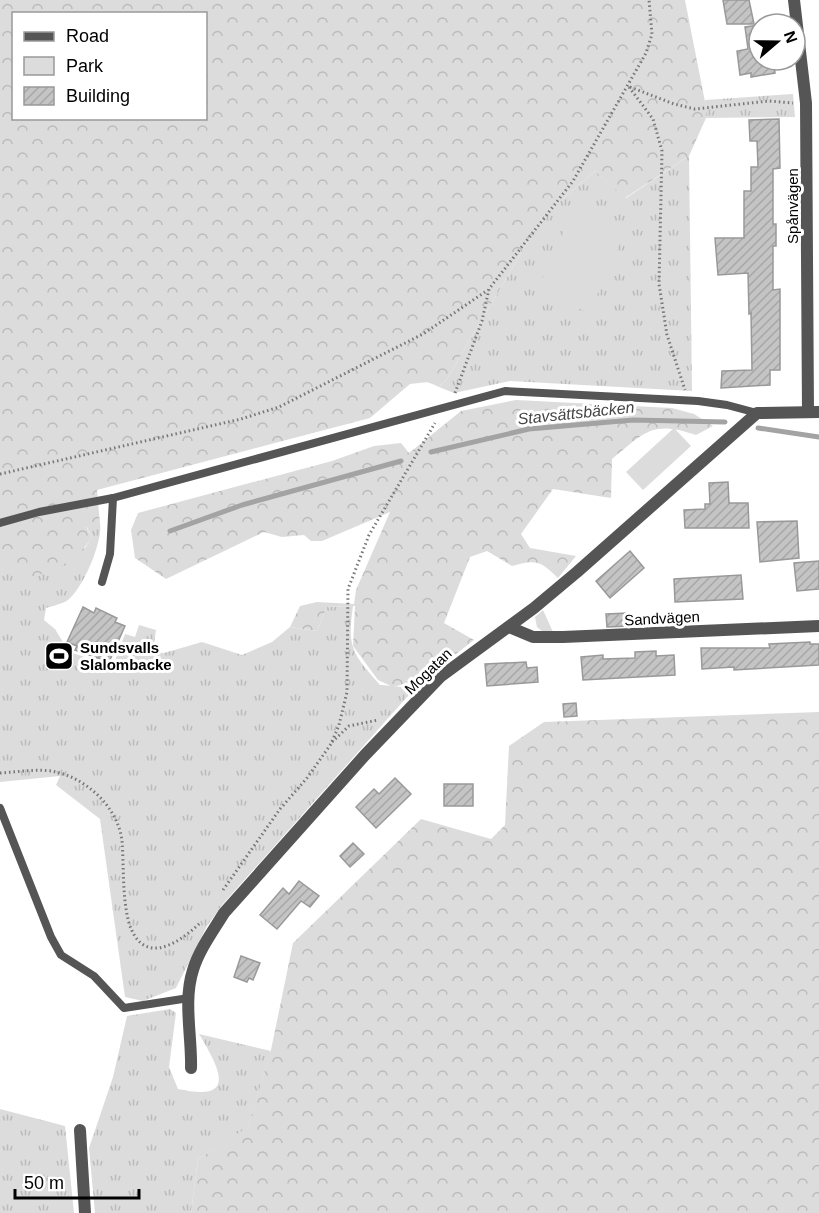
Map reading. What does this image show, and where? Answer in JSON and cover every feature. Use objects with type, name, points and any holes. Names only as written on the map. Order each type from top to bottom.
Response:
[{"type":"street","name":"Spånvägen","points":[[794,0],[806,104],[814,412]]},
{"type":"street","points":[[757,413],[814,412]]},
{"type":"street","name":"Mogatan","points":[[191,1068],[189,998],[193,970],[224,913],[365,756],[440,677],[509,627],[577,572],[757,413]]},
{"type":"street","name":"Sandvägen","points":[[509,627],[532,637],[563,638],[819,626]]},
{"type":"street","points":[[80,1130],[85,1213]]},
{"type":"lane","points":[[0,523],[39,512],[113,498],[505,391],[689,401],[727,405],[757,413]]},
{"type":"lane","points":[[102,582],[110,554],[113,498]]},
{"type":"lane","points":[[0,808],[51,937],[61,955],[94,976],[124,1008],[189,998]]},
{"type":"path","points":[[0,474],[241,418],[279,407],[423,334],[489,289],[559,202],[629,87],[646,53],[652,34],[650,0]]},
{"type":"path","points":[[629,87],[674,104],[695,109],[769,101],[806,104]]},
{"type":"path","points":[[629,87],[653,119],[662,152],[658,284],[667,335],[689,401]]},
{"type":"path","points":[[331,744],[339,725],[347,692],[346,609],[351,580],[369,536],[454,393],[482,321],[489,289]]},
{"type":"path","points":[[221,892],[280,809],[307,778],[331,744],[349,726],[363,721],[378,720],[392,730]]},
{"type":"path","points":[[0,773],[52,772],[85,785],[101,798],[114,815],[121,838],[129,923],[137,939],[147,947],[159,950],[184,938],[202,920]]},
{"type":"green space","points":[[0,0],[685,0],[706,107],[706,118],[689,156],[625,198],[595,171],[543,216],[447,379],[439,387],[428,382],[410,384],[370,418],[97,490],[100,524],[86,527],[92,537],[86,546],[64,564],[27,579],[0,558]]},
{"type":"green space","points":[[793,94],[795,117],[706,118],[705,100]]},
{"type":"green space","points":[[689,156],[692,391],[510,381],[454,393],[439,387],[447,379],[543,216],[595,171],[626,198]]},
{"type":"green space","points":[[575,207],[626,230],[589,313],[537,290]]},
{"type":"green space","points":[[516,400],[672,408],[694,414],[713,426],[696,435],[659,429],[641,436],[612,459],[611,498],[553,489],[521,534],[530,548],[576,556],[558,578],[538,563],[512,566],[487,551],[470,557],[444,623],[474,640],[416,685],[404,684],[393,687],[378,680],[353,646],[355,606],[327,607],[317,631],[290,627],[300,606],[317,602],[354,604],[356,590],[390,512],[322,541],[311,541],[304,535],[282,537],[264,532],[166,579],[135,558],[131,530],[138,513],[332,461],[374,446],[401,443],[409,453],[461,411]]},
{"type":"green space","points":[[674,428],[691,446],[643,490],[626,472]]},
{"type":"green space","points":[[100,523],[95,553],[80,586],[68,600],[46,608],[44,620],[55,629],[69,652],[113,666],[125,634],[135,637],[139,625],[156,630],[153,651],[164,653],[202,642],[242,655],[272,642],[290,627],[317,631],[327,607],[353,606],[352,641],[363,665],[380,685],[415,688],[222,905],[207,926],[176,988],[143,1001],[125,997],[100,819],[56,785],[60,776],[0,782],[0,558],[85,548],[92,537],[86,526]]},
{"type":"green space","points":[[543,610],[553,632],[542,631],[537,627],[535,617]]},
{"type":"green space","points":[[819,712],[819,1213],[191,1213],[198,1159],[248,1127],[271,1050],[293,943],[421,819],[491,839],[505,825],[509,746],[544,722]]},
{"type":"green space","points":[[170,1009],[176,1013],[169,1067],[178,1089],[197,1092],[210,1091],[217,1086],[219,1079],[217,1069],[199,1034],[271,1051],[248,1128],[198,1159],[191,1213],[95,1213],[89,1148],[113,1077],[127,1016]]},
{"type":"green space","points":[[0,1109],[65,1126],[74,1213],[0,1213]]},
{"type":"building","points":[[723,0],[749,0],[752,12],[747,12],[747,24],[727,24]]},
{"type":"building","points":[[747,49],[747,72],[775,73],[751,77],[751,73],[740,75],[737,51]]},
{"type":"building","points":[[779,119],[780,168],[773,169],[773,224],[776,224],[776,246],[773,246],[773,290],[780,289],[780,370],[770,370],[770,385],[721,388],[722,371],[752,370],[751,313],[749,314],[748,273],[718,275],[715,238],[744,238],[744,191],[751,191],[751,167],[758,167],[757,141],[750,141],[749,120]]},
{"type":"building","points":[[728,482],[729,503],[748,503],[749,528],[685,528],[684,510],[705,509],[705,504],[710,504],[709,483]]},
{"type":"building","points":[[797,521],[799,558],[760,562],[757,522]]},
{"type":"building","points":[[630,551],[644,568],[610,598],[596,581]]},
{"type":"building","points":[[819,561],[819,589],[797,591],[794,563]]},
{"type":"building","points":[[741,575],[743,599],[675,602],[674,579]]},
{"type":"building","points":[[83,607],[94,613],[96,608],[117,618],[115,622],[125,626],[109,662],[75,650],[77,646],[67,642]]},
{"type":"building","points":[[628,613],[629,626],[607,627],[606,614]]},
{"type":"building","points":[[810,642],[810,644],[819,644],[819,665],[734,670],[734,667],[702,669],[701,648],[770,648],[769,644]]},
{"type":"building","points":[[656,651],[656,656],[674,655],[675,675],[583,680],[581,657],[603,655],[603,659],[635,658],[635,652]]},
{"type":"building","points":[[526,662],[527,668],[537,667],[538,682],[487,686],[485,664]]},
{"type":"building","points":[[576,703],[577,716],[564,717],[563,704]]},
{"type":"building","points":[[395,778],[411,794],[376,828],[356,807],[374,789],[379,794]]},
{"type":"building","points":[[444,784],[473,784],[473,806],[444,806]]},
{"type":"building","points":[[353,843],[364,854],[350,867],[340,856]]},
{"type":"building","points":[[299,881],[319,896],[310,907],[301,901],[277,929],[260,915],[283,888],[289,894]]},
{"type":"building","points":[[241,956],[260,963],[253,980],[249,978],[247,982],[234,977]]},
{"type":"waterway","name":"Stavsättsbäcken","points":[[431,452],[529,429],[633,420],[725,422]]},
{"type":"waterway","name":"Stavsättsbäcken","points":[[758,428],[819,437]]},
{"type":"waterway","name":"Stavsättsbäcken","points":[[170,531],[242,505],[401,461]]},
{"type":"place","name":"Sundsvalls Slalombacke","points":[[59,656]]}]
